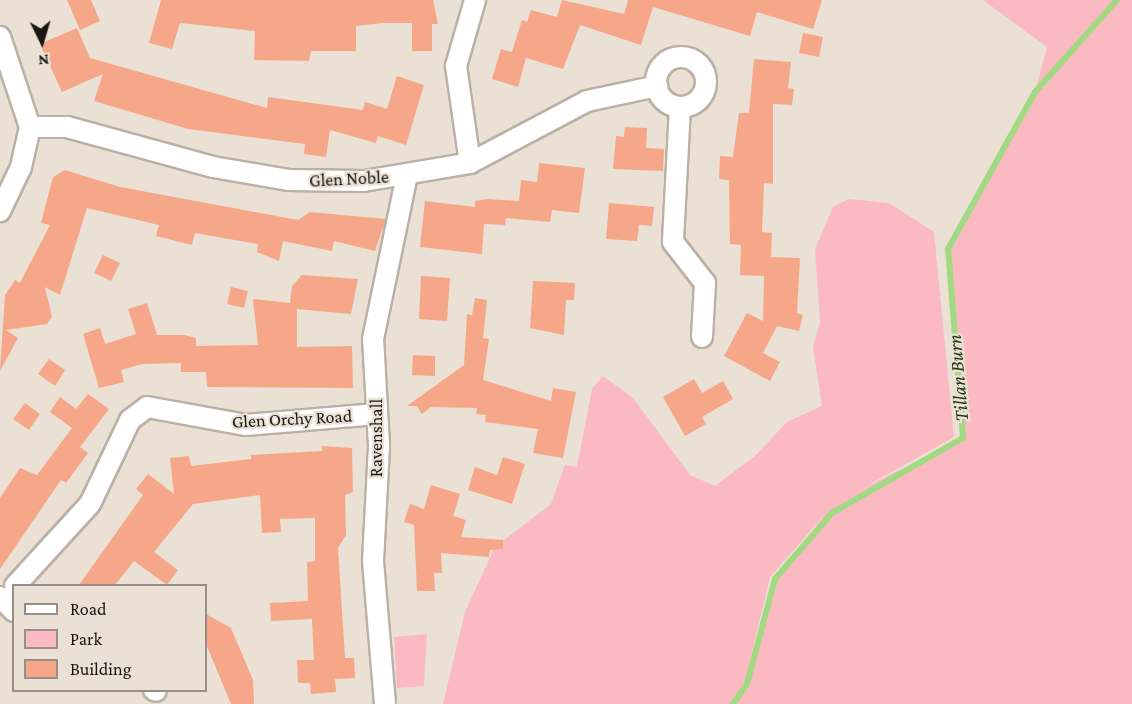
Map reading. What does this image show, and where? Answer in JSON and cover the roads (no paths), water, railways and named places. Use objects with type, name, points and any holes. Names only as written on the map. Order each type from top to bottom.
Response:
[{"type":"street","points":[[470,163],[456,66],[475,0]]},
{"type":"street","points":[[0,37],[30,128],[21,167],[0,211]]},
{"type":"street","points":[[687,58],[701,67],[705,90],[696,103],[680,107],[665,101],[657,86],[659,70],[671,59],[687,58]]},
{"type":"street","name":"Glen Noble","points":[[30,128],[67,128],[213,167],[288,180],[364,182],[470,163],[586,101],[657,86]]},
{"type":"street","points":[[680,107],[673,242],[705,283],[702,338]]},
{"type":"street","name":"Ravenshall","points":[[385,704],[373,561],[377,414],[373,339],[407,175]]},
{"type":"street","name":"Glen Orchy Road","points":[[20,584],[83,513],[130,420],[147,407],[246,425],[377,414]]},
{"type":"waterway","name":"Tillan Burn","points":[[733,704],[747,684],[775,579],[832,513],[963,438],[948,249],[1035,92],[1117,0]]}]
